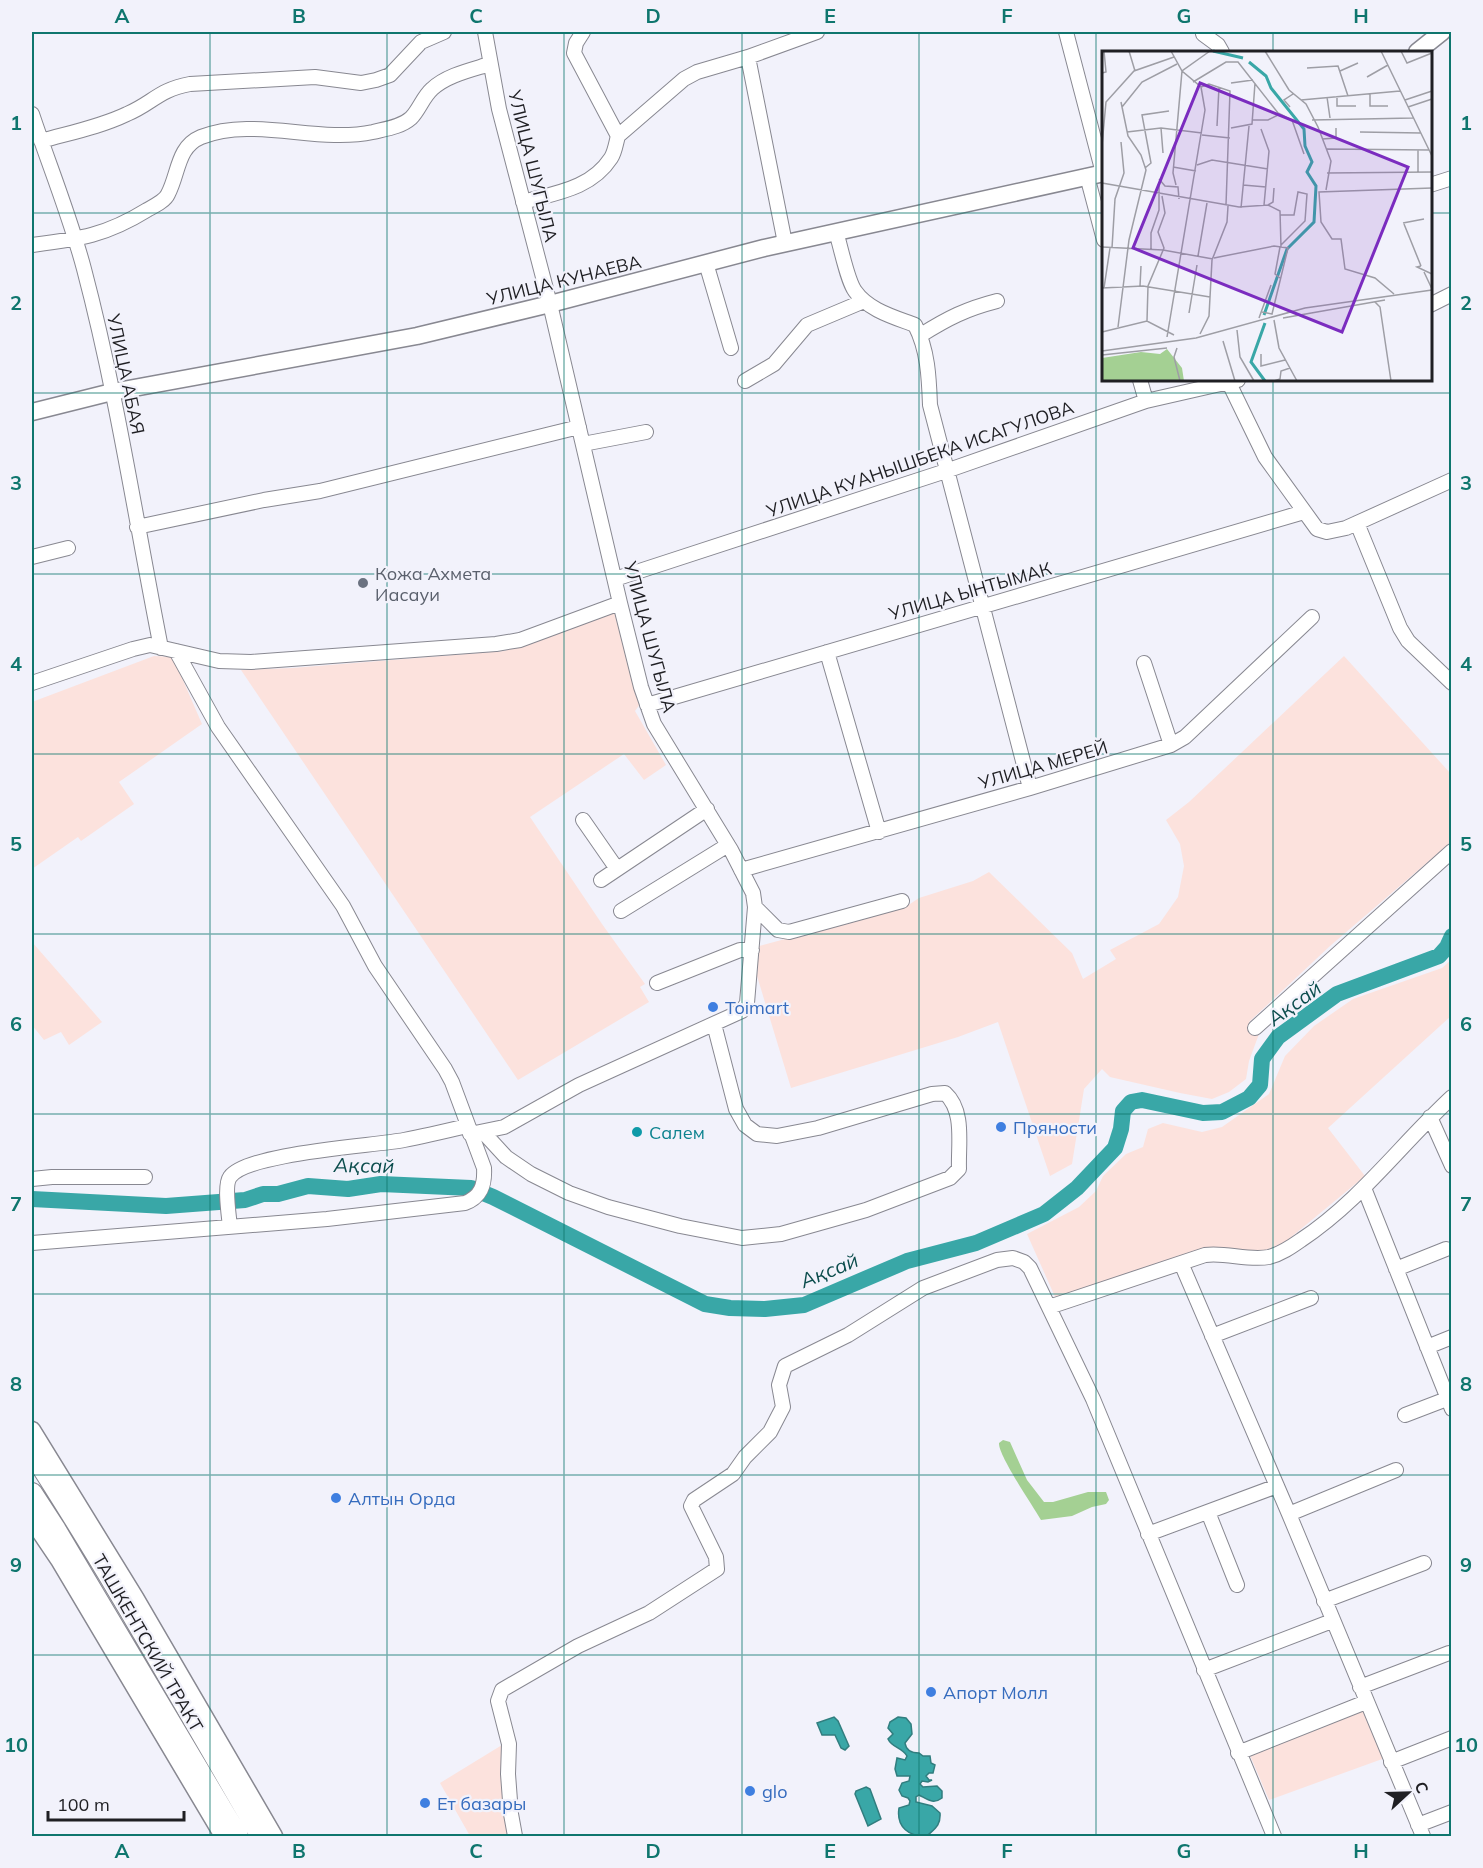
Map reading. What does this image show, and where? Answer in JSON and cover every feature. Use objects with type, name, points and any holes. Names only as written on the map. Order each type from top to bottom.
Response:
[{"type":"highway","name":"ТАШКЕНТСКИЙ ТРАКТ","points":[[32,1452],[127,1606],[261,1836]]},
{"type":"highway","points":[[32,1493],[238,1836]]},
{"type":"main road","points":[[1418,51],[1442,32]]},
{"type":"main road","name":"УЛИЦА КУНАЕВА","points":[[32,412],[112,392],[417,336],[785,243],[1098,174]]},
{"type":"main road","points":[[32,1430],[136,1599],[274,1836]]},
{"type":"main road","points":[[32,1520],[59,1560],[223,1836]]},
{"type":"street","points":[[41,141],[129,114],[173,87],[315,77],[361,83],[376,80],[390,75],[421,42],[444,32]]},
{"type":"street","name":"УЛИЦА ШУГЫЛА","points":[[230,1227],[227,1185],[230,1177],[238,1171],[264,1160],[296,1153],[504,1127],[579,1085],[742,1011],[747,1004],[755,907],[753,893],[728,845],[654,724],[647,705],[620,603],[550,304],[499,109],[485,32]]},
{"type":"street","points":[[583,32],[576,43],[574,53],[618,136]]},
{"type":"street","points":[[523,202],[576,187],[594,178],[612,157],[618,136],[684,79],[697,72],[748,57],[817,32]]},
{"type":"street","points":[[1066,32],[1098,174],[1102,218]]},
{"type":"street","points":[[1203,34],[1218,45],[1221,51]]},
{"type":"street","points":[[748,57],[785,243]]},
{"type":"street","points":[[32,245],[94,236],[122,225],[156,205],[168,195],[180,160],[189,144],[199,138],[234,129],[327,135],[369,133],[400,125],[411,118],[432,89],[451,77],[490,64]]},
{"type":"street","name":"УЛИЦА АБАЯ","points":[[32,114],[76,239],[112,392],[161,648]]},
{"type":"street","points":[[1432,185],[1452,178]]},
{"type":"street","points":[[836,232],[853,289],[864,301],[886,314],[915,325],[921,335],[929,373],[930,405],[1030,788]]},
{"type":"street","points":[[706,263],[731,348]]},
{"type":"street","points":[[1432,304],[1452,294]]},
{"type":"street","points":[[745,381],[774,364],[807,326],[864,301]]},
{"type":"street","points":[[921,335],[968,309],[997,301]]},
{"type":"street","points":[[1140,381],[1146,401]]},
{"type":"street","points":[[1233,381],[1265,457],[1317,529],[1327,532],[1357,523],[1452,480]]},
{"type":"street","name":"УЛИЦА КУАНЫШБЕКА ИСАГУЛОВА","points":[[615,579],[946,471],[1146,401],[1233,381]]},
{"type":"street","points":[[137,527],[264,500],[320,491],[579,427]]},
{"type":"street","points":[[583,444],[646,432]]},
{"type":"street","name":"УЛИЦА ЫНТЫМАК","points":[[647,705],[1304,512]]},
{"type":"street","points":[[1357,523],[1400,628],[1408,641],[1452,683]]},
{"type":"street","points":[[32,557],[68,548]]},
{"type":"street","points":[[32,683],[150,645],[219,661],[250,662],[496,644],[520,640],[620,603]]},
{"type":"street","name":"УЛИЦА МЕРЕЙ","points":[[741,870],[1030,788],[1171,745],[1185,737],[1312,617]]},
{"type":"street","points":[[32,1243],[350,1217],[465,1203],[474,1200],[482,1191],[484,1168],[473,1131],[445,1069],[375,966],[344,906],[218,727],[176,651]]},
{"type":"street","points":[[827,652],[879,831]]},
{"type":"street","points":[[1144,663],[1171,745]]},
{"type":"street","points":[[601,880],[706,809]]},
{"type":"street","points":[[584,820],[617,869]]},
{"type":"street","points":[[621,911],[728,845]]},
{"type":"street","points":[[1255,1028],[1452,851]]},
{"type":"street","points":[[755,907],[778,930],[789,932],[902,901]]},
{"type":"street","points":[[657,982],[741,950],[752,950]]},
{"type":"street","points":[[473,1131],[531,1174],[569,1194],[680,1226],[742,1238],[781,1234],[866,1210],[950,1178],[959,1169],[958,1112],[952,1099],[945,1093],[932,1094],[818,1128],[777,1136],[757,1134],[745,1125],[736,1109],[714,1024]]},
{"type":"street","points":[[1049,1307],[1205,1255],[1218,1253],[1259,1258],[1285,1251],[1312,1233],[1364,1188],[1430,1117],[1452,1097]]},
{"type":"street","points":[[1430,1117],[1452,1166]]},
{"type":"street","points":[[32,1179],[145,1177]]},
{"type":"street","points":[[1364,1188],[1450,1401],[1405,1415]]},
{"type":"street","points":[[1396,1269],[1446,1249]]},
{"type":"street","points":[[515,1836],[508,1774],[509,1744],[498,1701],[502,1690],[578,1646],[649,1612],[717,1569],[716,1557],[691,1506],[694,1500],[734,1474],[745,1457],[770,1432],[783,1407],[779,1385],[784,1366],[848,1335],[923,1288],[997,1260],[1013,1258],[1030,1268],[1093,1399],[1274,1836]]},
{"type":"street","points":[[1181,1263],[1289,1514],[1420,1831],[1452,1812]]},
{"type":"street","points":[[1212,1336],[1311,1298]]},
{"type":"street","points":[[1427,1347],[1452,1336]]},
{"type":"street","points":[[1289,1514],[1396,1470]]},
{"type":"street","points":[[1148,1534],[1277,1486]]},
{"type":"street","points":[[1208,1512],[1237,1585]]},
{"type":"street","points":[[1324,1601],[1424,1563]]},
{"type":"street","points":[[1204,1670],[1332,1621]]},
{"type":"street","points":[[1360,1687],[1449,1653]]},
{"type":"street","points":[[1238,1753],[1366,1702]]},
{"type":"street","points":[[1391,1762],[1452,1738]]},
{"type":"shaded area","points":[[614,611],[640,704],[635,711],[666,765],[644,780],[624,754],[530,817],[645,984],[640,987],[649,1002],[518,1080],[241,670],[504,651]]},
{"type":"shaded area","points":[[154,656],[173,657],[202,724],[119,782],[134,804],[81,841],[78,837],[32,869],[32,702]]},
{"type":"shaded area","points":[[1344,656],[1451,774],[1451,842],[1330,946],[1249,1022],[1259,1034],[1249,1061],[1246,1079],[1229,1092],[1212,1099],[1110,1077],[1102,1069],[1084,1089],[1072,1164],[1050,1176],[998,1022],[958,1037],[791,1088],[757,976],[759,946],[907,906],[919,898],[973,881],[989,872],[1072,953],[1083,979],[1116,959],[1110,950],[1159,924],[1178,897],[1184,866],[1180,844],[1166,820],[1189,802]]},
{"type":"shaded area","points":[[32,942],[102,1022],[69,1045],[61,1032],[44,1040],[32,1025]]},
{"type":"shaded area","points":[[1451,960],[1451,1016],[1328,1128],[1365,1176],[1284,1243],[1260,1252],[1209,1248],[1056,1299],[1027,1234],[1079,1207],[1096,1191],[1103,1176],[1126,1154],[1143,1147],[1148,1129],[1163,1123],[1202,1132],[1222,1127],[1269,1094],[1285,1056],[1314,1026],[1353,999],[1442,968]]},
{"type":"shaded area","points":[[1364,1709],[1385,1758],[1269,1800],[1249,1753]]},
{"type":"shaded area","points":[[502,1745],[510,1836],[470,1836],[440,1783]]},
{"type":"green space","points":[[1003,1440],[1010,1442],[1027,1480],[1044,1502],[1053,1502],[1088,1492],[1106,1492],[1109,1500],[1106,1504],[1092,1507],[1072,1516],[1041,1520],[1004,1458],[999,1443]]},
{"type":"water","points":[[834,1717],[849,1746],[845,1750],[841,1748],[835,1735],[822,1735],[817,1723]]},
{"type":"water","points":[[898,1717],[906,1718],[911,1724],[912,1734],[905,1743],[907,1748],[923,1756],[930,1756],[931,1763],[935,1765],[933,1773],[926,1776],[932,1780],[922,1781],[920,1784],[923,1787],[937,1786],[942,1791],[942,1798],[936,1801],[930,1801],[919,1795],[916,1797],[916,1802],[932,1806],[940,1813],[938,1824],[927,1836],[909,1833],[900,1821],[899,1808],[909,1805],[910,1801],[902,1796],[899,1790],[902,1783],[909,1781],[910,1776],[897,1776],[895,1769],[897,1758],[905,1760],[907,1756],[888,1739],[893,1734],[888,1728],[890,1722]]},
{"type":"water","points":[[866,1787],[870,1789],[881,1819],[868,1826],[855,1794],[856,1791]]},
{"type":"waterway","name":"Ақсай","points":[[32,1199],[166,1206],[245,1200],[263,1194],[278,1194],[308,1186],[348,1189],[381,1184],[471,1188],[705,1304],[730,1308],[765,1309],[804,1305],[907,1261],[976,1243],[1044,1214],[1077,1188],[1115,1148],[1121,1129],[1123,1111],[1131,1102],[1142,1100],[1203,1113],[1222,1112],[1249,1098],[1260,1085],[1262,1059],[1278,1037],[1337,994],[1439,956],[1447,947],[1452,936]]},
{"type":"place","name":"Кожа Ахмета Иасауи","points":[[363,583]]},
{"type":"place","name":"Toimart","points":[[713,1007]]},
{"type":"place","name":"Пряности","points":[[1001,1127]]},
{"type":"place","name":"Салем","points":[[637,1132]]},
{"type":"place","name":"Алтын Орда","points":[[336,1498]]},
{"type":"place","name":"Апорт Молл","points":[[931,1692]]},
{"type":"place","name":"glo","points":[[750,1791]]},
{"type":"place","name":"Ет базары","points":[[425,1803]]}]
